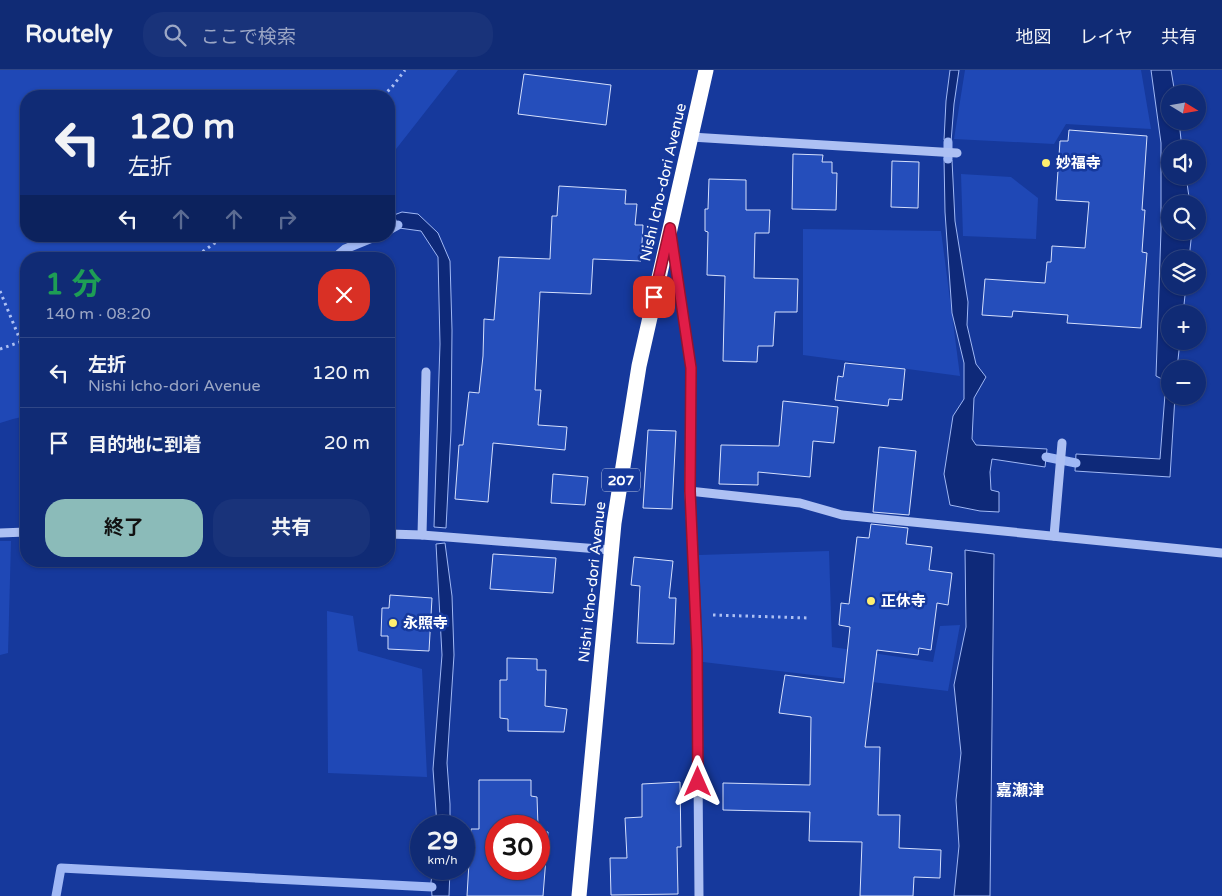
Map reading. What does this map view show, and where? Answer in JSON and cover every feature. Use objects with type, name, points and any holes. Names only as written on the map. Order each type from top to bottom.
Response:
[{"type":"highway","name":"Nishi Icho-dori Avenue","points":[[578,896],[614,523],[639,366],[706,70]]},
{"type":"street","points":[[691,137],[957,153]]},
{"type":"street","points":[[670,228],[691,368],[690,491],[697,650],[699,896]]},
{"type":"street","points":[[422,535],[426,372]]},
{"type":"street","points":[[1054,536],[1062,443]]},
{"type":"street","points":[[690,491],[800,503],[842,515],[1222,552]]},
{"type":"street","points":[[0,533],[20,532]]},
{"type":"street","points":[[395,534],[611,550]]},
{"type":"path","points":[[389,90],[405,70]]},
{"type":"path","points":[[202,252],[216,242]]},
{"type":"path","points":[[0,291],[20,340]]},
{"type":"path","points":[[0,350],[20,342]]},
{"type":"path","points":[[695,614],[809,618]]},
{"type":"shaded area","points":[[0,70],[458,70],[395,150],[395,90],[20,90],[20,242],[347,242],[334,252],[20,252],[20,417],[0,423]]},
{"type":"shaded area","points":[[950,70],[959,70],[951,142],[944,140]]},
{"type":"shaded area","points":[[965,70],[1141,70],[1151,129],[1066,124],[1054,144],[954,139]]},
{"type":"shaded area","points":[[1151,70],[1171,70],[1174,85],[1161,85],[1161,130],[1180,130],[1181,140],[1161,140],[1161,143]]},
{"type":"shaded area","points":[[944,158],[952,160],[955,221],[968,302],[967,325],[976,364],[986,377],[974,398],[972,439],[976,445],[1047,449],[1045,467],[992,459],[990,472],[991,490],[999,492],[999,512],[980,511],[950,505],[944,474],[953,416],[964,399],[964,363],[952,313],[945,212]]},
{"type":"shaded area","points":[[961,174],[1011,177],[1038,198],[1036,239],[963,236]]},
{"type":"shaded area","points":[[1161,185],[1187,185],[1189,195],[1161,195]]},
{"type":"shaded area","points":[[402,212],[418,214],[438,233],[450,261],[452,330],[451,431],[446,528],[434,527],[440,344],[438,257],[421,231],[399,228],[395,215]]},
{"type":"shaded area","points":[[803,229],[941,231],[960,376],[803,355]]},
{"type":"shaded area","points":[[1161,230],[1161,240],[1191,240],[1190,250],[1161,250],[1161,295],[1185,295],[1184,305],[1161,305],[1161,350],[1179,350],[1178,360],[1161,360],[1161,378],[1156,376]]},
{"type":"shaded area","points":[[1164,405],[1174,405],[1170,477],[1075,471],[1076,454],[1160,459]]},
{"type":"shaded area","points":[[0,541],[11,541],[8,653],[0,655]]},
{"type":"shaded area","points":[[445,543],[452,596],[454,655],[447,763],[450,815],[436,815],[433,769],[442,655],[436,544]]},
{"type":"shaded area","points":[[965,550],[994,554],[990,896],[954,896],[959,846],[956,800],[961,753],[954,685],[966,627]]},
{"type":"shaded area","points":[[829,551],[832,647],[933,662],[940,626],[960,625],[948,691],[703,662],[699,555]]},
{"type":"shaded area","points":[[327,611],[353,616],[358,651],[422,669],[427,777],[328,773]]},
{"type":"shaded area","points":[[431,880],[450,880],[449,896],[432,896]]},
{"type":"building","points":[[524,74],[611,85],[606,125],[518,114]]},
{"type":"building","points":[[1069,130],[1147,136],[1142,210],[1145,210],[1142,252],[1147,253],[1141,328],[1067,323],[1068,315],[1013,311],[1012,317],[982,315],[985,279],[1045,283],[1047,262],[1051,262],[1052,246],[1085,248],[1089,202],[1056,200],[1060,141],[1068,141]]},
{"type":"building","points":[[793,154],[823,155],[822,162],[832,162],[832,173],[837,173],[836,210],[792,209]]},
{"type":"building","points":[[892,161],[919,162],[918,208],[891,207]]},
{"type":"building","points":[[709,179],[746,180],[746,210],[770,210],[769,233],[755,233],[754,278],[798,279],[797,312],[775,312],[773,346],[758,346],[757,362],[723,361],[725,276],[707,275],[708,232],[705,231],[705,209],[708,209]]},
{"type":"building","points":[[559,186],[626,190],[625,204],[637,204],[635,225],[643,225],[641,261],[593,259],[591,294],[540,292],[535,390],[541,390],[538,425],[567,427],[565,450],[493,443],[488,502],[455,499],[459,445],[463,445],[469,392],[479,393],[484,319],[494,320],[499,257],[550,259],[552,216],[557,216]]},
{"type":"building","points":[[845,363],[905,369],[902,400],[889,399],[888,406],[835,400],[838,376],[843,377]]},
{"type":"building","points":[[783,401],[838,407],[834,443],[813,441],[810,477],[758,472],[758,485],[719,484],[721,445],[779,446]]},
{"type":"building","points":[[648,430],[676,431],[672,509],[643,508]]},
{"type":"building","points":[[879,447],[916,451],[909,515],[873,512]]},
{"type":"building","points":[[553,474],[588,477],[585,505],[551,503]]},
{"type":"building","points":[[871,524],[908,528],[906,544],[932,547],[929,570],[952,573],[948,605],[937,603],[931,650],[919,648],[918,655],[877,650],[865,747],[880,747],[878,815],[900,815],[899,848],[941,850],[940,878],[914,877],[913,896],[860,896],[862,842],[809,841],[810,812],[723,810],[723,783],[810,785],[811,717],[779,713],[785,675],[844,683],[850,627],[839,625],[841,603],[849,604],[857,537],[869,538]]},
{"type":"building","points":[[493,554],[556,558],[553,593],[490,589]]},
{"type":"building","points":[[634,557],[673,561],[669,598],[676,598],[674,644],[637,643],[640,586],[631,585]]},
{"type":"building","points":[[390,595],[432,598],[429,651],[388,649],[388,636],[381,636],[382,608],[389,608]]},
{"type":"building","points":[[507,658],[537,659],[537,670],[546,670],[545,706],[567,709],[564,732],[508,731],[508,719],[500,718],[500,680],[507,680]]},
{"type":"building","points":[[479,780],[531,780],[531,796],[537,797],[538,815],[485,815],[485,880],[544,880],[543,896],[467,896],[468,880],[475,880],[475,829],[479,829]]},
{"type":"building","points":[[680,782],[681,847],[677,847],[678,894],[611,895],[610,858],[627,858],[625,818],[642,817],[642,784]]},
{"type":"waterway","points":[[948,142],[948,159]]},
{"type":"waterway","points":[[341,252],[362,242]]},
{"type":"waterway","points":[[1046,457],[1076,463]]},
{"type":"waterway","points":[[56,896],[61,868],[432,887]]},
{"type":"place","name":"妙福寺","points":[[1046,163]]},
{"type":"place","name":"正休寺","points":[[871,601]]},
{"type":"place","name":"永照寺","points":[[393,623]]},
{"type":"district","name":"嘉瀬津","points":[[1020,790]]},
{"type":"route","points":[[654,297],[670,228],[691,368],[690,491],[697,650],[698,782]]}]
